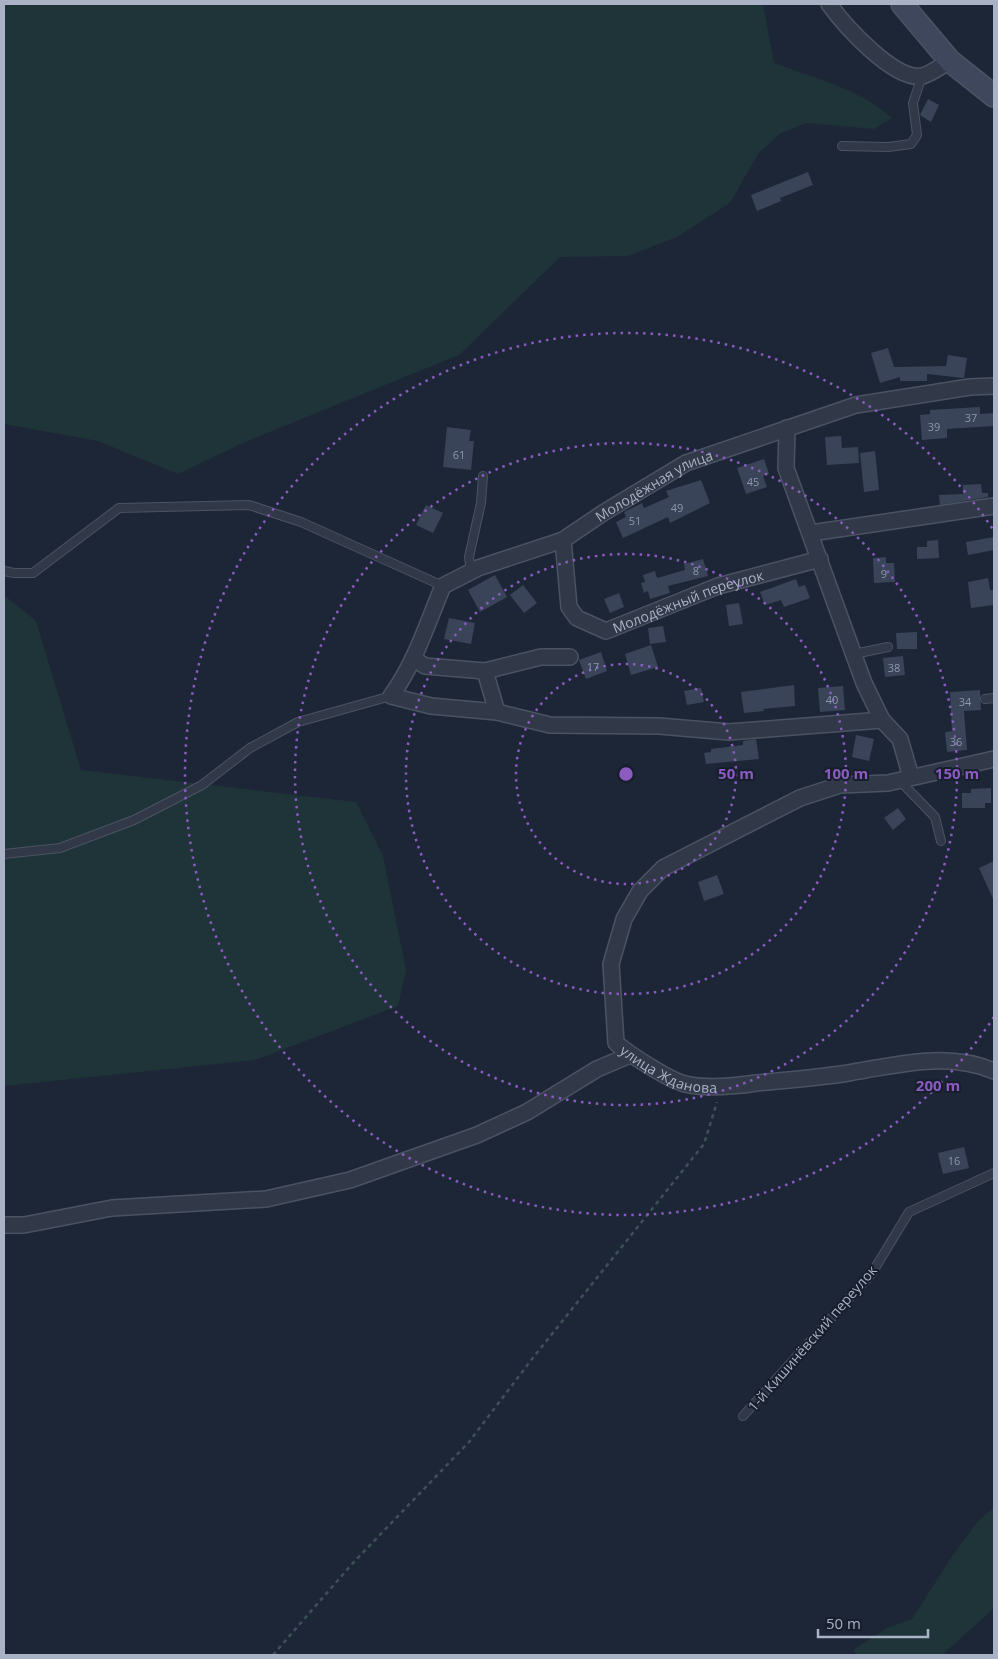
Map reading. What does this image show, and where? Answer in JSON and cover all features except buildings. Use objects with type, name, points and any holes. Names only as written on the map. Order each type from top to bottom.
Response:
[{"type":"street","points":[[829,4],[836,14],[884,62],[906,74],[922,76],[950,61]]},
{"type":"street","points":[[902,4],[950,61],[994,96]]},
{"type":"street","name":"Молодёжная улица","points":[[443,586],[472,571],[563,540],[603,513],[686,463],[856,405],[970,387],[994,386]]},
{"type":"street","points":[[787,428],[786,468],[864,683],[882,720],[900,740],[905,779]]},
{"type":"street","points":[[811,533],[994,506]]},
{"type":"street","name":"Молодёжный переулок","points":[[563,540],[569,607],[577,618],[606,631],[718,586],[820,559]]},
{"type":"street","points":[[443,586],[414,659],[406,675],[390,696],[431,706],[497,712],[550,725],[659,726],[729,732],[882,720]]},
{"type":"street","points":[[414,659],[425,666],[486,671],[541,658],[570,657]]},
{"type":"street","points":[[486,671],[497,712]]},
{"type":"street","name":"улица Жданова","points":[[994,759],[905,779],[840,786],[800,798],[663,868],[640,891],[624,919],[611,964],[616,1043],[630,1055],[684,1084],[722,1086],[847,1073],[906,1062],[949,1061],[981,1066],[994,1072]]},
{"type":"street","points":[[4,1225],[24,1225],[112,1208],[266,1199],[350,1180],[477,1135],[528,1112],[596,1069],[630,1055]]},
{"type":"lane","points":[[842,146],[888,147],[911,144],[918,135],[913,103],[922,76]]},
{"type":"lane","points":[[472,571],[469,557],[480,503],[482,476]]},
{"type":"lane","points":[[4,571],[14,574],[33,573],[81,539],[119,508],[249,505],[302,522],[443,586]]},
{"type":"lane","points":[[854,654],[888,647]]},
{"type":"lane","points":[[4,854],[60,848],[134,820],[202,785],[250,748],[298,722],[390,696]]},
{"type":"lane","points":[[985,699],[994,698]]},
{"type":"lane","points":[[905,779],[936,816],[941,841]]},
{"type":"lane","name":"1-й Кишинёвский переулок","points":[[743,1416],[872,1273],[908,1212],[994,1172]]},
{"type":"path","points":[[273,1655],[352,1564],[469,1442],[532,1359],[704,1144],[722,1086]]},
{"type":"green space","points":[[4,4],[763,4],[774,63],[851,92],[866,99],[892,118],[874,129],[806,123],[779,134],[758,154],[730,203],[677,237],[628,256],[560,257],[459,355],[245,442],[178,474],[98,441],[4,424]]},
{"type":"green space","points":[[4,595],[36,621],[81,770],[356,802],[383,856],[406,970],[398,1006],[255,1060],[4,1086]]},
{"type":"green space","points":[[994,1508],[994,1608],[942,1655],[857,1655],[853,1650],[887,1628],[912,1619],[953,1555],[979,1520]]}]
